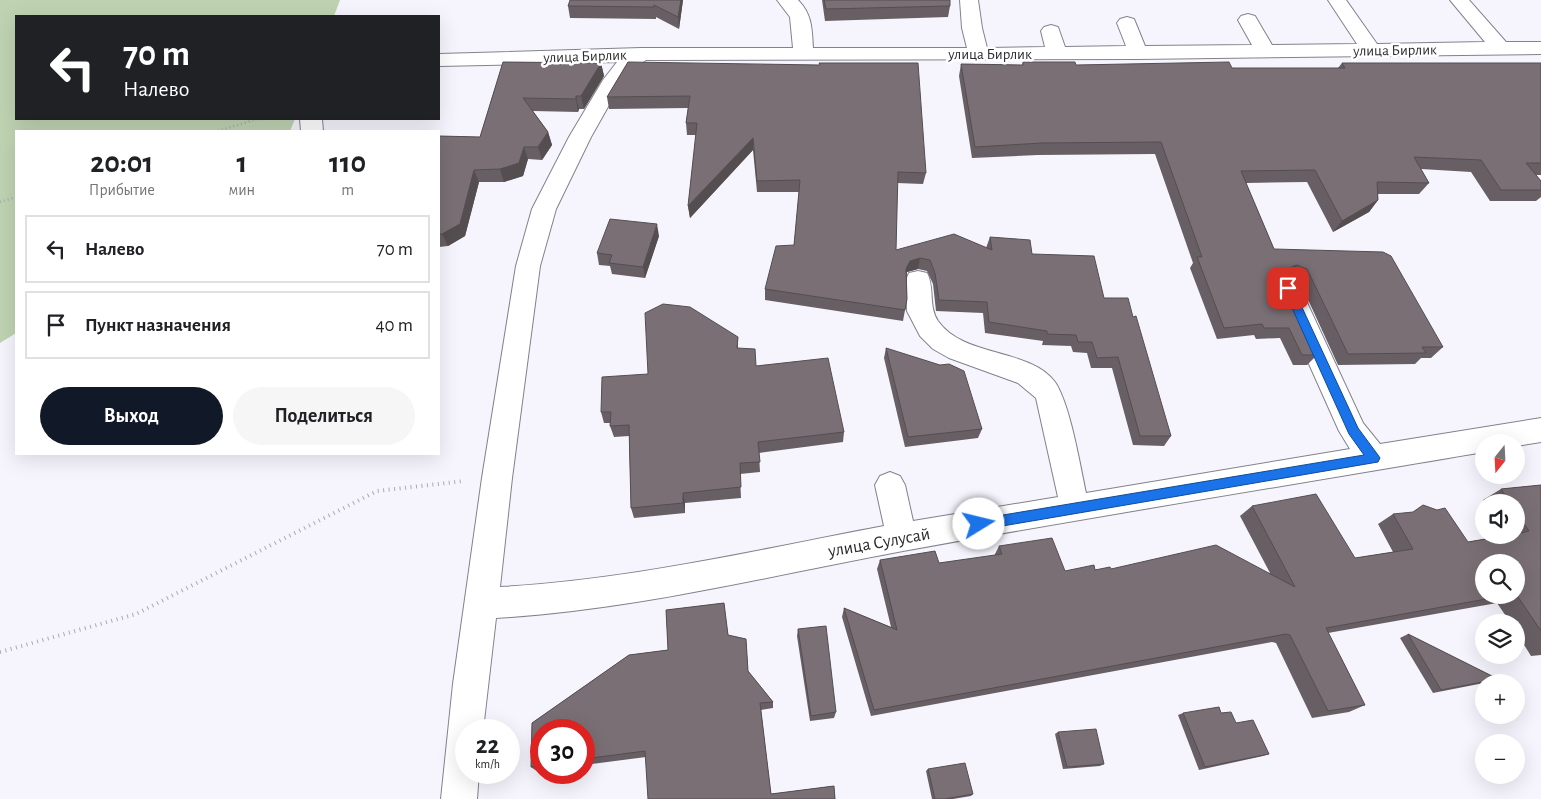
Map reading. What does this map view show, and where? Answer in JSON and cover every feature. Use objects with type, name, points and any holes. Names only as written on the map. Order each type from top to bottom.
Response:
[{"type":"street","points":[[786,0],[792,4],[802,18],[803,53]]},
{"type":"street","points":[[951,0],[971,54]]},
{"type":"street","points":[[969,0],[972,28],[971,54]]},
{"type":"street","points":[[1337,0],[1371,50]]},
{"type":"street","points":[[1459,0],[1501,48]]},
{"type":"street","points":[[1248,20],[1266,51]]},
{"type":"street","points":[[1127,23],[1138,53]]},
{"type":"street","points":[[1051,31],[1058,53]]},
{"type":"street","name":"улица Бирлик","points":[[440,60],[641,54],[1138,53],[1541,48]]},
{"type":"street","points":[[459,799],[470,684],[497,478],[528,266],[544,208],[560,175],[612,80],[623,66],[641,54]]},
{"type":"street","points":[[918,280],[920,310],[936,337],[969,356],[1026,375],[1042,386],[1050,398],[1075,508]]},
{"type":"street","points":[[1288,288],[1354,431],[1374,458]]},
{"type":"street","name":"улица Сулусай","points":[[482,603],[536,600],[659,584],[902,538],[1541,430]]},
{"type":"street","points":[[890,485],[902,538]]},
{"type":"path","points":[[221,130],[254,120]]},
{"type":"path","points":[[0,202],[15,196]]},
{"type":"path","points":[[0,652],[136,614],[377,491],[497,478]]},
{"type":"green space","points":[[0,0],[340,0],[334,15],[15,15],[15,120],[295,120],[290,130],[15,130],[15,334],[0,343]]},
{"type":"building","points":[[570,0],[681,0],[678,17],[654,5],[654,7],[568,6]]},
{"type":"building","points":[[824,0],[950,0],[950,6],[826,9]]},
{"type":"building","points":[[503,62],[601,63],[581,96],[576,96],[576,99],[523,98],[548,132],[538,147],[524,147],[519,163],[500,169],[474,170],[460,224],[440,234],[440,136],[480,137]]},
{"type":"building","points":[[628,62],[820,65],[819,63],[918,63],[926,173],[898,172],[896,250],[954,234],[992,250],[990,237],[1030,240],[1032,254],[1094,256],[1104,298],[1128,298],[1133,317],[1136,316],[1171,436],[1140,436],[1118,357],[1097,358],[1092,342],[1078,342],[1076,335],[1047,334],[1047,331],[989,322],[987,302],[939,300],[935,273],[930,260],[920,258],[910,261],[906,269],[907,299],[905,310],[765,289],[776,246],[794,245],[800,180],[757,181],[753,138],[688,206],[697,123],[686,123],[690,96],[607,97]]},
{"type":"building","points":[[1023,62],[1075,62],[1076,65],[1229,62],[1232,68],[1345,68],[1342,63],[1541,63],[1541,163],[1526,163],[1541,181],[1541,190],[1501,190],[1481,160],[1414,157],[1429,183],[1377,182],[1378,200],[1342,221],[1315,170],[1241,171],[1274,249],[1383,252],[1391,256],[1443,347],[1422,347],[1426,353],[1348,354],[1307,269],[1297,265],[1286,269],[1282,278],[1317,355],[1302,355],[1289,328],[1264,328],[1262,324],[1224,328],[1197,257],[1202,257],[1161,142],[1042,143],[975,147],[961,64],[1023,65]]},
{"type":"building","points":[[610,219],[657,224],[643,267],[609,263],[612,255],[597,253]]},
{"type":"building","points":[[663,304],[690,307],[738,337],[737,348],[755,349],[756,366],[828,358],[844,432],[758,442],[760,462],[740,463],[741,487],[683,493],[683,503],[631,508],[629,425],[610,426],[611,412],[601,412],[602,377],[648,374],[645,313]]},
{"type":"building","points":[[886,348],[940,365],[949,364],[964,371],[982,429],[908,437]]},
{"type":"building","points":[[1541,485],[1541,631],[1523,604],[1525,604],[1525,554],[1475,554],[1475,601],[1326,628],[1365,705],[1328,711],[1290,635],[1286,634],[874,710],[844,608],[897,630],[880,560],[935,551],[939,563],[1002,554],[999,546],[1052,538],[1065,571],[1094,565],[1095,570],[1110,567],[1111,569],[1216,545],[1295,587],[1252,506],[1316,494],[1355,558],[1413,549],[1393,514],[1413,512],[1423,505],[1437,510],[1445,508],[1468,542],[1475,541],[1475,544],[1525,544],[1525,532],[1529,531],[1525,525],[1525,494],[1504,494],[1501,489]]},
{"type":"building","points":[[724,603],[728,635],[746,639],[748,671],[773,702],[760,703],[771,794],[834,786],[835,799],[648,799],[645,751],[595,758],[595,719],[538,719],[629,655],[668,650],[666,610]]},
{"type":"building","points":[[826,626],[836,712],[811,716],[798,629]]},
{"type":"building","points":[[1408,634],[1488,674],[1475,674],[1475,683],[1441,690]]},
{"type":"building","points":[[1219,707],[1221,713],[1231,712],[1236,723],[1253,720],[1269,754],[1205,767],[1183,713]]},
{"type":"building","points":[[1096,729],[1104,764],[1067,767],[1058,732]]},
{"type":"building","points":[[965,763],[973,794],[935,799],[928,769]]},
{"type":"route","points":[[979,524],[1374,458],[1354,431],[1288,288]]}]
